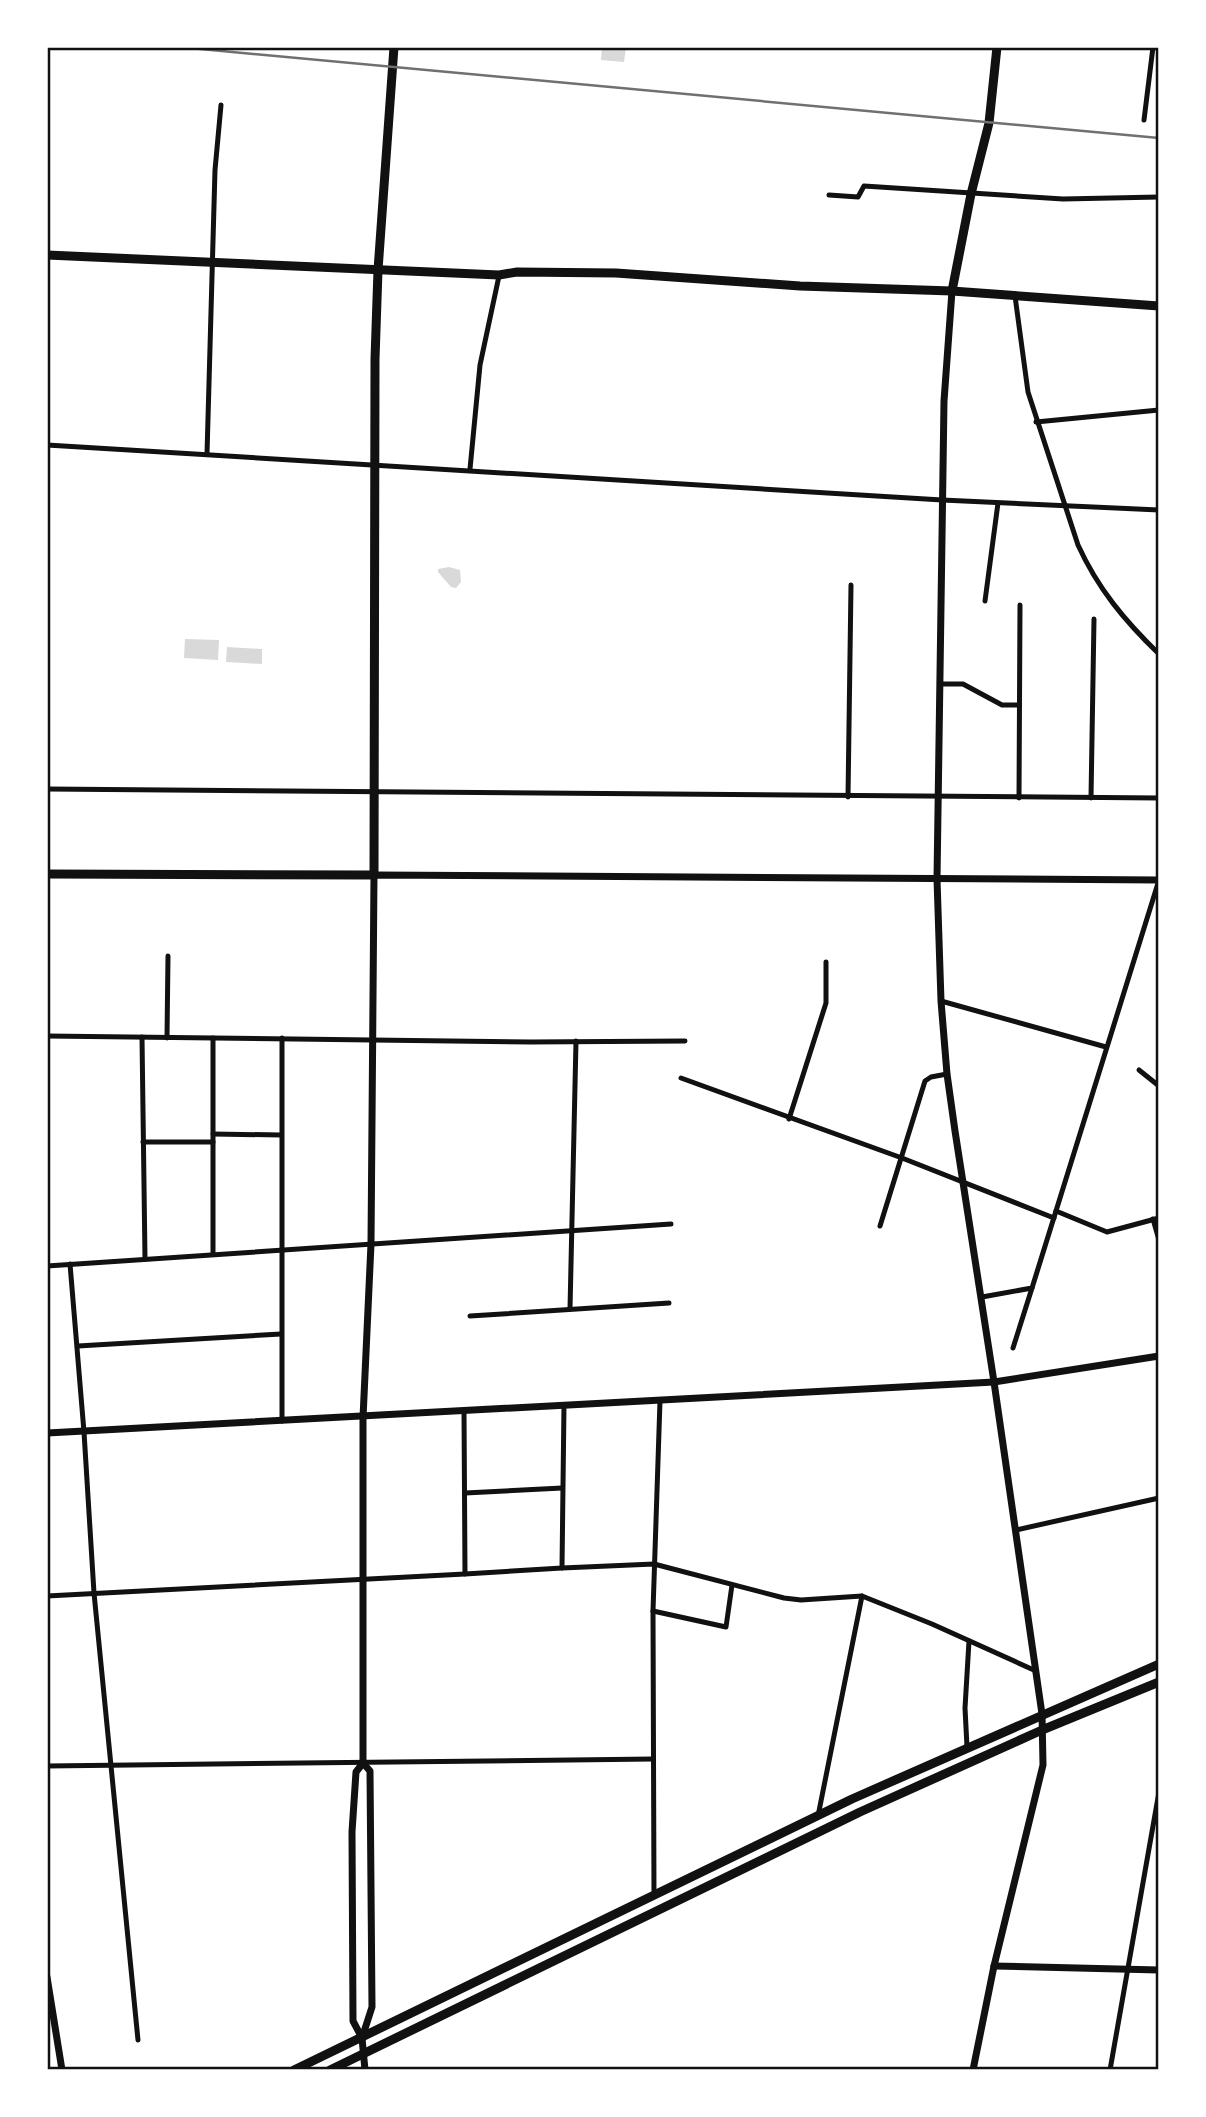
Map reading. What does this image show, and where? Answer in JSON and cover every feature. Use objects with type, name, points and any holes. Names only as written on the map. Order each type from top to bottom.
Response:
[{"type":"main road","points":[[47,874],[374,874],[374,359],[394,47]]},
{"type":"main road","points":[[952,291],[971,194],[989,123],[997,47]]},
{"type":"main road","points":[[47,255],[499,275],[517,272],[616,273],[800,286],[952,291],[1159,306]]},
{"type":"main road","points":[[294,2070],[818,1815],[1159,1664]]},
{"type":"main road","points":[[330,2070],[808,1837],[1042,1730],[1159,1682]]},
{"type":"street","points":[[1144,120],[1153,47]]},
{"type":"street","points":[[207,454],[215,170],[220,105]]},
{"type":"street","points":[[829,195],[858,197],[864,186],[1063,199],[1159,197]]},
{"type":"street","points":[[470,470],[480,365],[499,275]]},
{"type":"street","points":[[952,291],[944,401],[942,500],[937,879],[941,1002],[947,1074],[995,1382],[1042,1714],[1043,1765],[973,2070]]},
{"type":"street","points":[[1015,296],[1022,359],[1036,422],[1078,545],[1114,608],[1159,654]]},
{"type":"street","points":[[1036,422],[1159,410]]},
{"type":"street","points":[[47,445],[942,500],[1159,510]]},
{"type":"street","points":[[985,601],[998,503]]},
{"type":"street","points":[[848,797],[851,585]]},
{"type":"street","points":[[1019,797],[1020,605]]},
{"type":"street","points":[[1091,798],[1094,619]]},
{"type":"street","points":[[940,684],[963,684],[1002,705],[1019,705]]},
{"type":"street","points":[[47,789],[1159,798]]},
{"type":"street","points":[[365,2070],[362,2038],[353,2021],[352,1832],[356,1772],[363,1763],[363,1418],[370,1244],[374,874],[1159,880],[1013,1348]]},
{"type":"street","points":[[167,1038],[169,956]]},
{"type":"street","points":[[789,1119],[826,1003],[826,962]]},
{"type":"street","points":[[941,1002],[1106,1047]]},
{"type":"street","points":[[47,1036],[685,1041]]},
{"type":"street","points":[[142,1037],[145,1259]]},
{"type":"street","points":[[213,1038],[213,1254]]},
{"type":"street","points":[[282,1038],[282,1421]]},
{"type":"street","points":[[570,1309],[576,1041]]},
{"type":"street","points":[[1139,1070],[1159,1086]]},
{"type":"street","points":[[880,1226],[925,1082],[930,1077],[947,1074]]},
{"type":"street","points":[[681,1078],[902,1158],[1054,1218]]},
{"type":"street","points":[[213,1134],[281,1135]]},
{"type":"street","points":[[143,1142],[213,1142]]},
{"type":"street","points":[[1056,1211],[1107,1232],[1156,1218],[1159,1240]]},
{"type":"street","points":[[47,1266],[671,1224]]},
{"type":"street","points":[[70,1264],[94,1593],[138,2040]]},
{"type":"street","points":[[982,1297],[1032,1288]]},
{"type":"street","points":[[470,1315],[668,1303]]},
{"type":"street","points":[[78,1346],[281,1334]]},
{"type":"street","points":[[47,1433],[995,1382],[1159,1356]]},
{"type":"street","points":[[654,1897],[653,1611],[660,1401]]},
{"type":"street","points":[[562,1568],[564,1405]]},
{"type":"street","points":[[464,1411],[465,1574]]},
{"type":"street","points":[[465,1493],[562,1488]]},
{"type":"street","points":[[1016,1530],[1159,1498]]},
{"type":"street","points":[[47,1595],[654,1564],[801,1600],[862,1596],[1036,1671]]},
{"type":"street","points":[[653,1611],[726,1627],[732,1585]]},
{"type":"street","points":[[818,1815],[862,1596]]},
{"type":"street","points":[[967,1747],[965,1707],[969,1642]]},
{"type":"street","points":[[47,1766],[653,1759]]},
{"type":"street","points":[[362,2038],[372,2007],[372,1804],[370,1771],[363,1763]]},
{"type":"street","points":[[1110,2070],[1159,1792]]},
{"type":"street","points":[[995,1966],[1159,1970]]},
{"type":"street","points":[[47,1977],[62,2070]]},
{"type":"shaded area","points":[[602,47],[626,47],[624,62],[601,60]]},
{"type":"shaded area","points":[[449,567],[460,570],[461,582],[456,588],[451,587],[438,572],[438,569]]},
{"type":"shaded area","points":[[185,639],[219,640],[218,660],[184,658]]},
{"type":"shaded area","points":[[227,647],[262,649],[262,664],[226,662]]},
{"type":"railway","points":[[179,47],[1159,138]]}]
